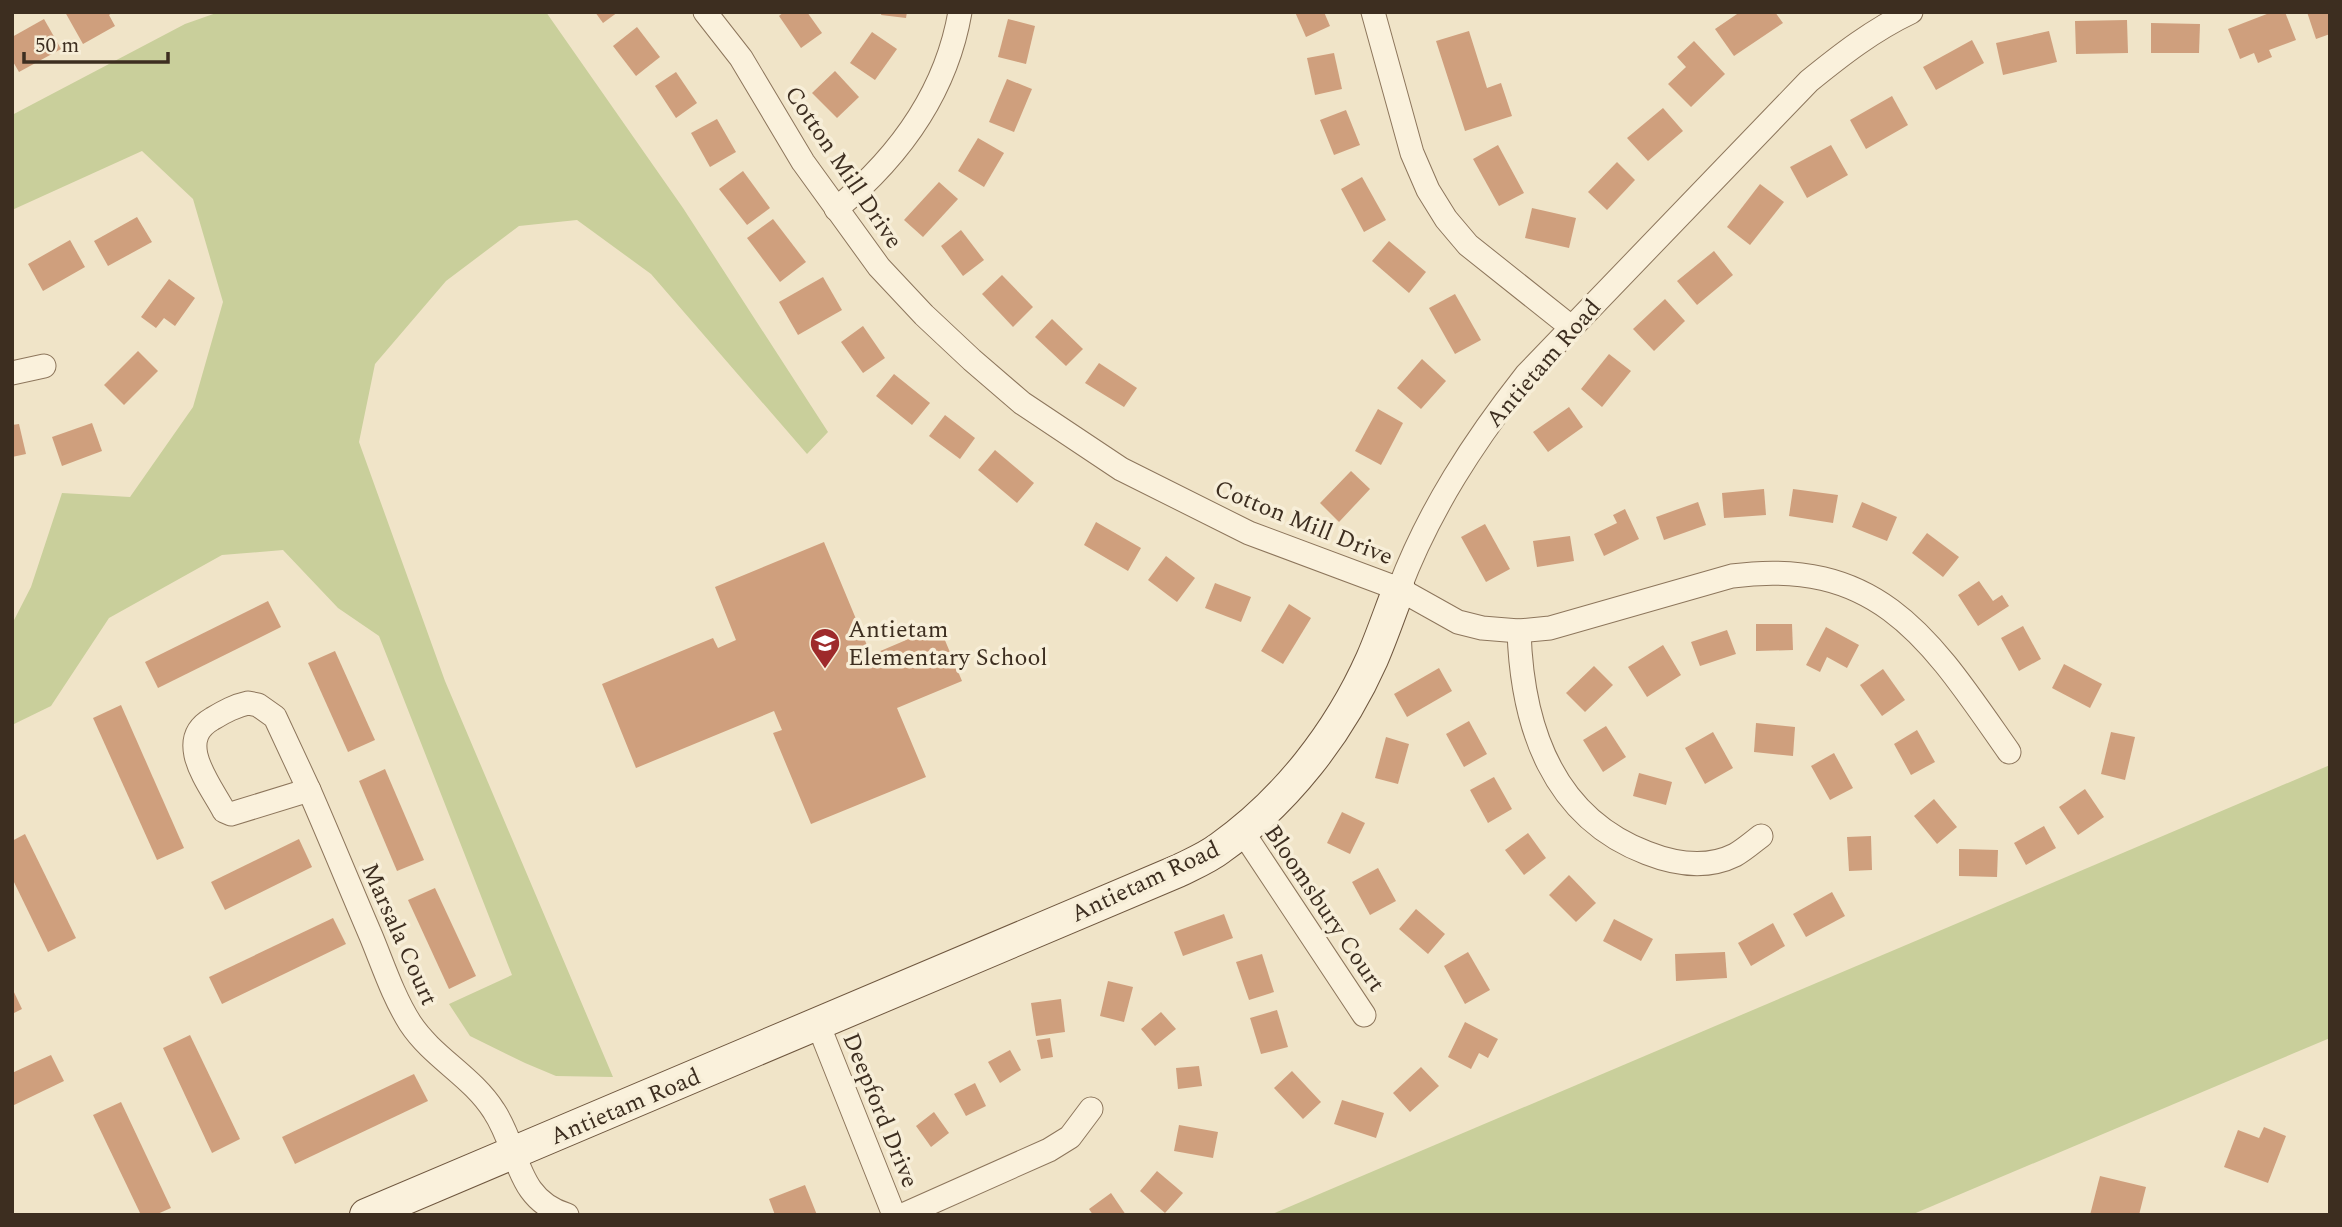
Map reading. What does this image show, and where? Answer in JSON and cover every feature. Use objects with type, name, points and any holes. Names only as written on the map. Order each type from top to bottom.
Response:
[{"type":"street","name":"Cotton Mill Drive","points":[[705,12],[741,58],[803,162],[879,267],[924,315],[1022,402],[1121,469],[1249,533],[1399,589],[1458,622],[1482,628],[1519,631],[1550,628],[1732,576],[1771,572],[1821,577],[1866,594],[1914,629],[1953,673],[2009,752]]},
{"type":"street","points":[[836,209],[884,164],[932,99],[946,65],[960,12]]},
{"type":"street","points":[[1373,12],[1412,153],[1428,190],[1468,245],[1571,327]]},
{"type":"street","name":"Antietam Road","points":[[372,1214],[1178,871],[1218,850],[1242,831],[1299,775],[1347,708],[1372,659],[1429,521],[1457,470],[1526,375],[1809,81],[1849,48],[1911,12]]},
{"type":"street","points":[[12,373],[44,366]]},
{"type":"street","points":[[1519,631],[1524,695],[1534,730],[1565,794],[1586,815],[1609,834],[1635,848],[1662,859],[1685,864],[1709,863],[1735,855],[1761,836]]},
{"type":"street","name":"Marsala Court","points":[[309,790],[237,813],[224,811],[197,761],[195,738],[200,726],[234,706],[248,703],[268,710],[275,717],[309,790],[403,1011],[428,1045],[483,1094],[495,1112],[514,1153],[522,1179],[533,1194],[546,1205],[567,1215]]},
{"type":"street","name":"Bloomsbury Court","points":[[1242,831],[1364,1015]]},
{"type":"street","name":"Deepford Drive","points":[[818,1024],[894,1215]]},
{"type":"street","points":[[903,1215],[1049,1150],[1070,1137],[1091,1109]]},
{"type":"green space","points":[[219,12],[546,12],[683,208],[828,432],[807,454],[651,274],[577,220],[519,226],[446,281],[375,364],[359,442],[445,681],[613,1077],[556,1076],[525,1063],[470,1036],[449,1004],[512,975],[379,636],[338,608],[283,550],[222,555],[109,618],[51,706],[12,725],[12,624],[31,587],[62,493],[130,497],[193,407],[223,302],[193,199],[142,151],[12,210],[12,115],[185,24]]},
{"type":"green space","points":[[2330,765],[2330,1038],[1911,1215],[1270,1215]]},
{"type":"building","points":[[65,12],[113,12],[109,15],[115,26],[83,44]]},
{"type":"building","points":[[595,12],[618,12],[603,23]]},
{"type":"building","points":[[784,12],[807,12],[822,33],[801,48],[779,16]]},
{"type":"building","points":[[882,12],[907,12],[906,18],[881,15]]},
{"type":"building","points":[[1295,12],[1324,12],[1330,26],[1306,37]]},
{"type":"building","points":[[1740,12],[1775,12],[1783,23],[1734,56],[1715,29]]},
{"type":"building","points":[[2272,12],[2285,12],[2296,40],[2269,50],[2272,57],[2258,63],[2254,53],[2240,59],[2228,29]]},
{"type":"building","points":[[2307,12],[2330,12],[2330,34],[2316,39]]},
{"type":"building","points":[[44,19],[61,49],[19,72],[12,60],[12,37]]},
{"type":"building","points":[[1008,19],[1035,26],[1026,64],[998,57]]},
{"type":"building","points":[[2127,20],[2128,53],[2076,54],[2075,21]]},
{"type":"building","points":[[2151,23],[2200,24],[2199,53],[2151,53]]},
{"type":"building","points":[[637,27],[660,57],[636,76],[613,46]]},
{"type":"building","points":[[1469,31],[1487,88],[1501,83],[1512,116],[1465,131],[1436,41]]},
{"type":"building","points":[[2049,31],[2057,62],[2003,75],[1996,43]]},
{"type":"building","points":[[872,32],[897,49],[875,80],[850,63]]},
{"type":"building","points":[[1972,40],[1984,63],[1936,90],[1923,67]]},
{"type":"building","points":[[1694,41],[1725,74],[1691,107],[1668,84],[1686,67],[1677,57]]},
{"type":"building","points":[[1334,53],[1342,89],[1315,95],[1307,58]]},
{"type":"building","points":[[835,71],[859,97],[837,118],[812,93]]},
{"type":"building","points":[[676,72],[697,103],[676,118],[655,86]]},
{"type":"building","points":[[1007,79],[1032,89],[1014,132],[989,122]]},
{"type":"building","points":[[1892,96],[1908,125],[1866,149],[1850,120]]},
{"type":"building","points":[[1663,108],[1683,131],[1648,161],[1627,138]]},
{"type":"building","points":[[1346,110],[1360,145],[1334,155],[1320,120]]},
{"type":"building","points":[[717,119],[736,152],[710,167],[691,133]]},
{"type":"building","points":[[978,138],[1004,153],[984,187],[958,171]]},
{"type":"building","points":[[1498,145],[1524,193],[1499,206],[1473,159]]},
{"type":"building","points":[[1831,145],[1848,175],[1807,198],[1790,167]]},
{"type":"building","points":[[1617,162],[1635,180],[1607,210],[1588,192]]},
{"type":"building","points":[[743,171],[770,208],[747,225],[719,189]]},
{"type":"building","points":[[1362,177],[1386,220],[1364,232],[1341,189]]},
{"type":"building","points":[[939,182],[958,199],[923,237],[904,220]]},
{"type":"building","points":[[1760,184],[1784,202],[1750,245],[1727,227]]},
{"type":"building","points":[[1532,208],[1576,218],[1569,248],[1525,238]]},
{"type":"building","points":[[137,217],[152,242],[108,266],[94,241]]},
{"type":"building","points":[[773,219],[806,262],[780,282],[747,238]]},
{"type":"building","points":[[961,230],[984,260],[963,276],[941,246]]},
{"type":"building","points":[[70,240],[85,267],[43,291],[28,264]]},
{"type":"building","points":[[1389,241],[1426,272],[1409,293],[1372,261]]},
{"type":"building","points":[[1714,251],[1733,275],[1697,305],[1677,281]]},
{"type":"building","points":[[1002,275],[1033,307],[1013,327],[982,294]]},
{"type":"building","points":[[823,277],[842,310],[798,335],[779,302]]},
{"type":"building","points":[[169,279],[195,298],[175,326],[164,318],[156,328],[141,317]]},
{"type":"building","points":[[1455,294],[1481,340],[1455,354],[1429,308]]},
{"type":"building","points":[[1665,299],[1685,321],[1654,351],[1633,329]]},
{"type":"building","points":[[1052,319],[1083,349],[1066,366],[1035,337]]},
{"type":"building","points":[[863,326],[885,358],[863,373],[841,342]]},
{"type":"building","points":[[138,351],[158,371],[124,405],[104,385]]},
{"type":"building","points":[[1609,354],[1631,371],[1602,407],[1581,389]]},
{"type":"building","points":[[1422,359],[1446,381],[1421,409],[1397,388]]},
{"type":"building","points":[[1099,363],[1137,388],[1124,407],[1085,383]]},
{"type":"building","points":[[894,374],[930,403],[912,425],[876,396]]},
{"type":"building","points":[[1569,407],[1583,427],[1548,452],[1533,432]]},
{"type":"building","points":[[1378,409],[1403,423],[1381,465],[1355,451]]},
{"type":"building","points":[[945,415],[975,438],[960,459],[929,436]]},
{"type":"building","points":[[92,423],[102,451],[62,466],[52,437]]},
{"type":"building","points":[[19,424],[26,454],[12,457],[12,425]]},
{"type":"building","points":[[995,450],[1034,483],[1017,503],[978,470]]},
{"type":"building","points":[[1351,471],[1370,489],[1339,522],[1320,503]]},
{"type":"building","points":[[1764,489],[1766,515],[1724,518],[1722,493]]},
{"type":"building","points":[[1793,489],[1838,495],[1833,523],[1789,516]]},
{"type":"building","points":[[1698,502],[1706,525],[1664,540],[1656,517]]},
{"type":"building","points":[[1862,502],[1897,517],[1887,541],[1852,527]]},
{"type":"building","points":[[1625,509],[1639,539],[1604,556],[1594,534],[1617,523],[1613,515]]},
{"type":"building","points":[[1096,522],[1141,548],[1128,571],[1084,545]]},
{"type":"building","points":[[1485,524],[1510,569],[1486,582],[1461,537]]},
{"type":"building","points":[[1927,533],[1959,557],[1943,577],[1912,553]]},
{"type":"building","points":[[1570,536],[1574,561],[1537,567],[1533,541]]},
{"type":"building","points":[[824,542],[871,655],[939,626],[962,681],[897,708],[926,777],[811,824],[773,733],[782,730],[774,711],[636,768],[602,684],[713,638],[718,648],[736,640],[715,587]]},
{"type":"building","points":[[1166,556],[1195,578],[1177,602],[1148,580]]},
{"type":"building","points":[[1979,581],[1993,601],[2002,595],[2009,606],[1978,626],[1958,595]]},
{"type":"building","points":[[1215,583],[1251,597],[1241,622],[1205,608]]},
{"type":"building","points":[[268,601],[281,627],[158,688],[145,662]]},
{"type":"building","points":[[1289,604],[1311,618],[1283,664],[1261,651]]},
{"type":"building","points":[[1756,624],[1792,624],[1793,650],[1756,651]]},
{"type":"building","points":[[2023,626],[2041,659],[2019,671],[2001,638]]},
{"type":"building","points":[[1826,627],[1859,645],[1847,668],[1827,657],[1820,672],[1806,665]]},
{"type":"building","points":[[1727,630],[1736,654],[1700,666],[1691,642]]},
{"type":"building","points":[[1663,645],[1681,675],[1647,697],[1628,667]]},
{"type":"building","points":[[335,651],[375,740],[348,752],[308,663]]},
{"type":"building","points":[[2064,664],[2102,684],[2090,708],[2052,688]]},
{"type":"building","points":[[1594,666],[1613,685],[1585,712],[1566,693]]},
{"type":"building","points":[[1439,668],[1452,691],[1407,717],[1394,694]]},
{"type":"building","points":[[1883,669],[1905,700],[1882,716],[1860,685]]},
{"type":"building","points":[[121,705],[184,848],[157,860],[93,718]]},
{"type":"building","points":[[1469,721],[1487,754],[1464,767],[1446,734]]},
{"type":"building","points":[[1756,723],[1795,727],[1793,756],[1754,752]]},
{"type":"building","points":[[1606,726],[1626,757],[1603,772],[1583,740]]},
{"type":"building","points":[[1917,730],[1935,762],[1911,775],[1894,744]]},
{"type":"building","points":[[1713,732],[1733,768],[1705,784],[1685,748]]},
{"type":"building","points":[[2111,732],[2135,737],[2125,780],[2101,774]]},
{"type":"building","points":[[1386,737],[1409,744],[1398,784],[1375,778]]},
{"type":"building","points":[[1834,753],[1853,788],[1830,800],[1811,766]]},
{"type":"building","points":[[385,769],[424,860],[397,871],[359,781]]},
{"type":"building","points":[[1639,773],[1672,782],[1666,805],[1633,796]]},
{"type":"building","points":[[1494,777],[1512,809],[1488,823],[1470,790]]},
{"type":"building","points":[[2085,789],[2104,817],[2078,835],[2059,807]]},
{"type":"building","points":[[1934,799],[1957,827],[1937,844],[1914,816]]},
{"type":"building","points":[[1342,812],[1365,823],[1350,854],[1327,843]]},
{"type":"building","points":[[2044,826],[2056,848],[2026,865],[2014,843]]},
{"type":"building","points":[[1528,833],[1546,858],[1524,875],[1505,850]]},
{"type":"building","points":[[25,834],[76,938],[48,952],[12,878],[12,841]]},
{"type":"building","points":[[1871,836],[1872,870],[1849,871],[1847,837]]},
{"type":"building","points":[[299,839],[312,867],[225,910],[211,882]]},
{"type":"building","points":[[1959,849],[1998,850],[1997,877],[1959,876]]},
{"type":"building","points":[[1378,868],[1396,901],[1370,915],[1352,882]]},
{"type":"building","points":[[1569,875],[1596,903],[1576,922],[1549,895]]},
{"type":"building","points":[[435,888],[476,976],[449,989],[408,900]]},
{"type":"building","points":[[1832,892],[1845,916],[1806,937],[1793,914]]},
{"type":"building","points":[[1416,909],[1445,934],[1428,954],[1399,929]]},
{"type":"building","points":[[1224,914],[1233,938],[1183,956],[1174,932]]},
{"type":"building","points":[[333,918],[346,944],[222,1004],[209,977]]},
{"type":"building","points":[[1614,919],[1653,939],[1641,961],[1603,941]]},
{"type":"building","points":[[1773,923],[1785,946],[1751,966],[1738,943]]},
{"type":"building","points":[[1468,952],[1490,990],[1465,1004],[1444,966]]},
{"type":"building","points":[[1725,952],[1727,978],[1676,981],[1675,954]]},
{"type":"building","points":[[1262,954],[1274,992],[1249,1000],[1236,962]]},
{"type":"building","points":[[1108,981],[1133,987],[1124,1022],[1100,1016]]},
{"type":"building","points":[[12,988],[22,1009],[12,1014]]},
{"type":"building","points":[[1061,999],[1065,1032],[1036,1036],[1031,1003]]},
{"type":"building","points":[[1277,1010],[1288,1047],[1261,1054],[1250,1018]]},
{"type":"building","points":[[1161,1012],[1176,1029],[1155,1046],[1141,1029]]},
{"type":"building","points":[[1465,1022],[1498,1039],[1488,1058],[1479,1053],[1471,1069],[1448,1057]]},
{"type":"building","points":[[190,1035],[240,1139],[212,1153],[163,1048]]},
{"type":"building","points":[[1050,1038],[1053,1057],[1041,1059],[1037,1040]]},
{"type":"building","points":[[1010,1050],[1021,1070],[1000,1083],[988,1062]]},
{"type":"building","points":[[51,1055],[64,1081],[12,1106],[12,1073]]},
{"type":"building","points":[[1199,1066],[1202,1086],[1178,1089],[1176,1068]]},
{"type":"building","points":[[1421,1067],[1439,1086],[1410,1112],[1393,1093]]},
{"type":"building","points":[[1292,1071],[1321,1102],[1303,1119],[1274,1088]]},
{"type":"building","points":[[414,1074],[428,1101],[295,1164],[282,1137]]},
{"type":"building","points":[[975,1083],[986,1106],[966,1116],[954,1094]]},
{"type":"building","points":[[1342,1100],[1384,1113],[1376,1138],[1334,1124]]},
{"type":"building","points":[[121,1102],[171,1208],[155,1215],[141,1215],[93,1115]]},
{"type":"building","points":[[934,1112],[949,1133],[931,1147],[916,1126]]},
{"type":"building","points":[[1179,1125],[1218,1132],[1213,1158],[1174,1151]]},
{"type":"building","points":[[2264,1127],[2286,1136],[2268,1183],[2224,1167],[2238,1130],[2259,1138]]},
{"type":"building","points":[[1157,1171],[1183,1193],[1165,1213],[1140,1191]]},
{"type":"building","points":[[2100,1176],[2146,1187],[2139,1215],[2090,1215]]},
{"type":"building","points":[[805,1185],[817,1215],[775,1215],[769,1199]]},
{"type":"building","points":[[1111,1193],[1126,1215],[1093,1215],[1089,1209]]},
{"type":"place","name":"Antietam Elementary School","points":[[825,670]]}]
